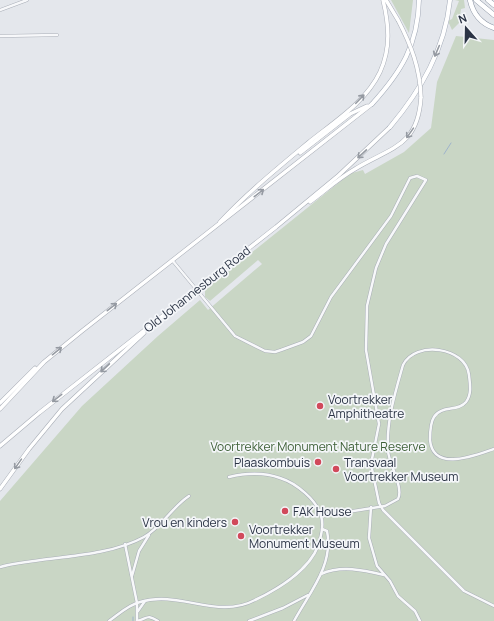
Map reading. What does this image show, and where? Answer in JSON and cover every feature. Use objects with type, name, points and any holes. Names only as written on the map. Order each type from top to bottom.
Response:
[{"type":"highway","points":[[470,0],[472,9],[478,19],[494,28]]},
{"type":"highway","points":[[476,0],[494,15]]},
{"type":"highway","points":[[488,0],[494,5]]},
{"type":"main road","points":[[276,227],[354,169],[398,146],[405,140],[415,125],[421,97],[416,62],[409,41],[385,0]]},
{"type":"main road","points":[[216,227],[227,214],[350,109],[373,83],[380,72],[387,50],[388,29],[385,0]]},
{"type":"main road","points":[[0,403],[27,375],[372,104],[387,87],[409,54],[417,23],[419,0]]},
{"type":"main road","points":[[390,127],[418,90],[430,68],[445,31],[450,0]]},
{"type":"main road","points":[[283,165],[350,114],[372,104]]},
{"type":"main road","name":"Old Johannesburg Road","points":[[0,446],[39,412],[196,290],[340,175],[390,127]]},
{"type":"main road","points":[[0,489],[29,449],[78,392],[165,314]]},
{"type":"main road","points":[[0,409],[44,362]]},
{"type":"street","points":[[0,10],[27,0]]},
{"type":"street","points":[[0,36],[57,35]]},
{"type":"street","points":[[172,260],[225,326],[240,341],[265,351],[275,352],[303,342],[311,336],[319,317],[339,285],[391,216],[409,180],[417,176],[426,180],[386,244],[375,274],[367,306],[366,350],[379,424],[371,464],[380,507],[464,591],[494,606]]},
{"type":"street","points":[[322,516],[380,507],[396,501],[400,496],[400,490],[390,461],[388,428],[403,365],[408,358],[416,352],[432,350],[454,354],[465,362],[469,372],[470,395],[466,402],[458,408],[439,412],[432,420],[430,436],[432,448],[435,453],[443,459],[455,459],[470,457],[494,449]]},
{"type":"street","points":[[109,621],[137,603],[146,600],[171,598],[221,608],[240,607],[280,586],[308,562],[318,546],[322,529],[322,516],[313,502],[298,488],[286,480],[259,474],[245,473],[229,477]]},
{"type":"street","points":[[132,580],[139,551],[152,532],[178,504],[189,496]]},
{"type":"street","points":[[371,508],[370,543],[377,566],[392,584],[398,596],[415,611],[420,621]]},
{"type":"street","points":[[294,621],[320,574],[328,550],[327,531],[322,529]]},
{"type":"street","points":[[0,567],[73,556],[125,544],[140,539],[152,532]]},
{"type":"street","points":[[125,544],[137,603],[137,621],[146,616],[152,617],[158,621]]},
{"type":"street","points":[[320,574],[329,570],[347,569],[363,570],[384,576]]},
{"type":"street","points":[[249,621],[283,608],[309,594]]},
{"type":"street","points":[[137,611],[146,600]]},
{"type":"street","points":[[145,621],[146,616]]},
{"type":"green space","points":[[391,0],[413,0],[409,33]]},
{"type":"green space","points":[[455,0],[464,0],[465,8],[461,9],[459,23],[452,30],[448,21],[452,19],[459,1]]},
{"type":"green space","name":"Voortrekker Monument Nature Reserve","points":[[456,36],[494,40],[494,621],[0,621],[0,501],[82,406],[158,336],[200,300],[208,310],[262,264],[258,260],[210,301],[205,297],[205,290],[342,180],[352,173],[363,170],[365,174],[404,152],[431,128],[437,82]]},
{"type":"waterway","points":[[444,154],[451,143]]},
{"type":"place","name":"Voortrekker Amphitheatre","points":[[320,406]]},
{"type":"place","name":"Plaaskombuis","points":[[318,462]]},
{"type":"place","name":"Transvaal Voortrekker Museum","points":[[336,469]]},
{"type":"place","name":"FAK House","points":[[285,511]]},
{"type":"place","name":"Vrou en kinders","points":[[235,522]]},
{"type":"place","name":"Voortrekker Monument Museum","points":[[241,536]]}]
